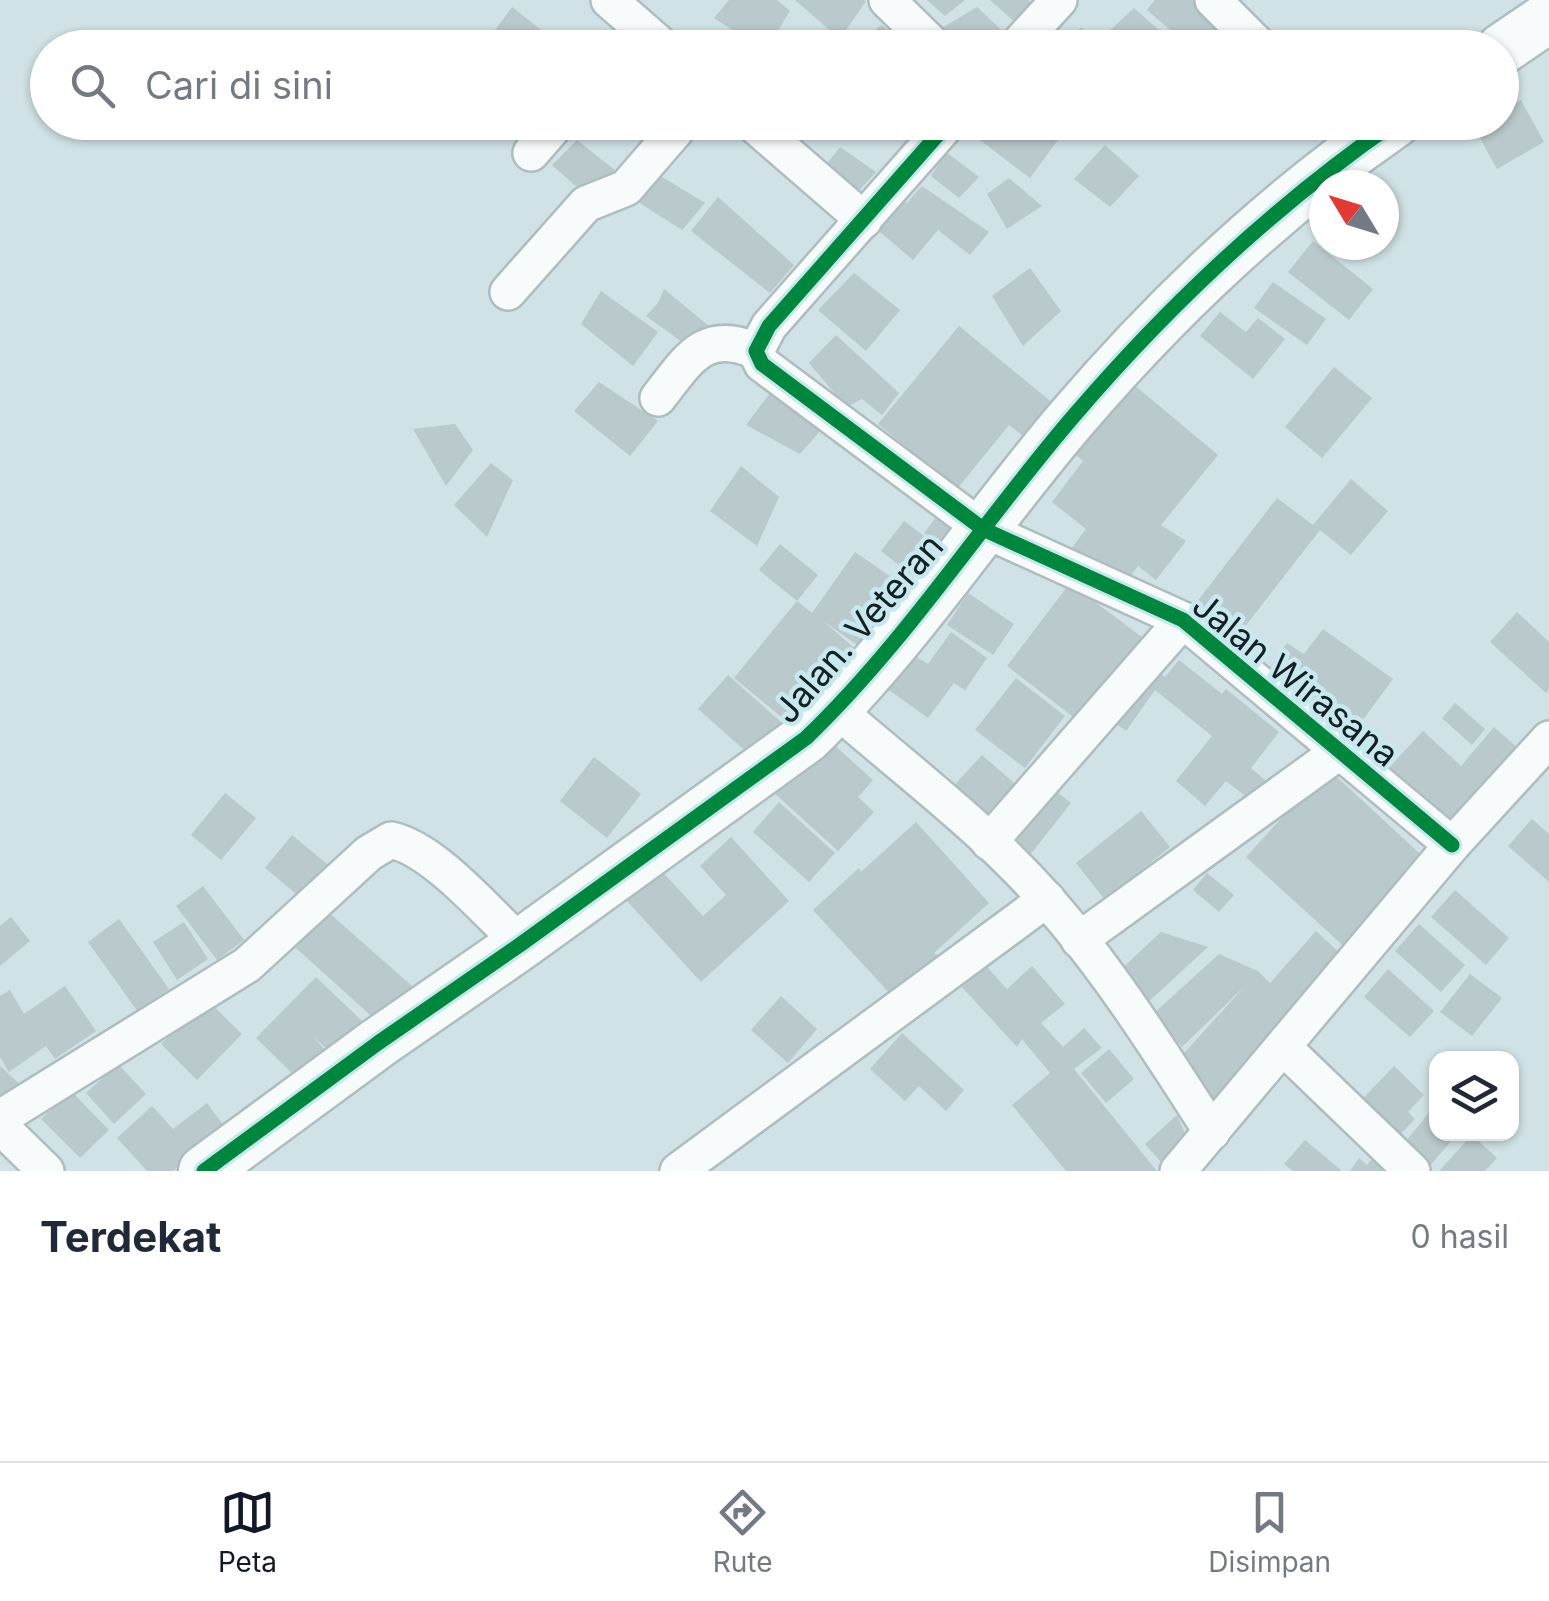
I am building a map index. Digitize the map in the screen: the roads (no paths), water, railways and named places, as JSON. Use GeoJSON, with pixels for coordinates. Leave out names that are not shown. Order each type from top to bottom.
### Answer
{"type":"FeatureCollection","features":[{"type":"Feature","properties":{"kind":"street"},"geometry":{"type":"LineString","coordinates":[[609,0],[634,30]]}},
{"type":"Feature","properties":{"kind":"street"},"geometry":{"type":"LineString","coordinates":[[887,0],[918,30]]}},
{"type":"Feature","properties":{"kind":"street"},"geometry":{"type":"LineString","coordinates":[[1032,30],[1059,0]]}},
{"type":"Feature","properties":{"kind":"street"},"geometry":{"type":"LineString","coordinates":[[1212,0],[1243,30]]}},
{"type":"Feature","properties":{"kind":"street"},"geometry":{"type":"LineString","coordinates":[[1519,37],[1549,17]]}},
{"type":"Feature","properties":{"kind":"street"},"geometry":{"type":"LineString","coordinates":[[531,153],[542,140]]}},
{"type":"Feature","properties":{"kind":"street"},"geometry":{"type":"LineString","coordinates":[[508,292],[586,204],[626,188],[667,140]]}},
{"type":"Feature","properties":{"kind":"street"},"geometry":{"type":"LineString","coordinates":[[773,140],[864,220]]}},
{"type":"Feature","properties":{"kind":"street"},"geometry":{"type":"LineString","coordinates":[[658,398],[700,349],[718,342],[737,343],[756,352],[769,326],[933,140]]}},
{"type":"Feature","properties":{"kind":"street","name":"Jalan. Veteran"},"geometry":{"type":"LineString","coordinates":[[204,1171],[378,1042],[786,754],[836,710],[1071,419],[1166,314],[1354,140]]}},
{"type":"Feature","properties":{"kind":"street","name":"Jalan Wirasana"},"geometry":{"type":"LineString","coordinates":[[756,352],[762,364],[777,377],[896,461],[983,529],[1182,620],[1452,845]]}},
{"type":"Feature","properties":{"kind":"street"},"geometry":{"type":"LineString","coordinates":[[989,842],[1182,620]]}},
{"type":"Feature","properties":{"kind":"street"},"geometry":{"type":"LineString","coordinates":[[836,710],[989,842],[1047,899],[1159,1049],[1199,1157]]}},
{"type":"Feature","properties":{"kind":"street"},"geometry":{"type":"LineString","coordinates":[[1199,1157],[1283,1047],[1452,845],[1549,739]]}},
{"type":"Feature","properties":{"kind":"street"},"geometry":{"type":"LineString","coordinates":[[1079,940],[1340,752]]}},
{"type":"Feature","properties":{"kind":"street"},"geometry":{"type":"LineString","coordinates":[[0,1118],[248,965],[369,854],[391,840],[425,854],[521,944]]}},
{"type":"Feature","properties":{"kind":"street"},"geometry":{"type":"LineString","coordinates":[[678,1171],[1047,899]]}},
{"type":"Feature","properties":{"kind":"street"},"geometry":{"type":"LineString","coordinates":[[1283,1047],[1412,1171]]}},
{"type":"Feature","properties":{"kind":"street"},"geometry":{"type":"LineString","coordinates":[[0,1126],[46,1171]]}}]}
